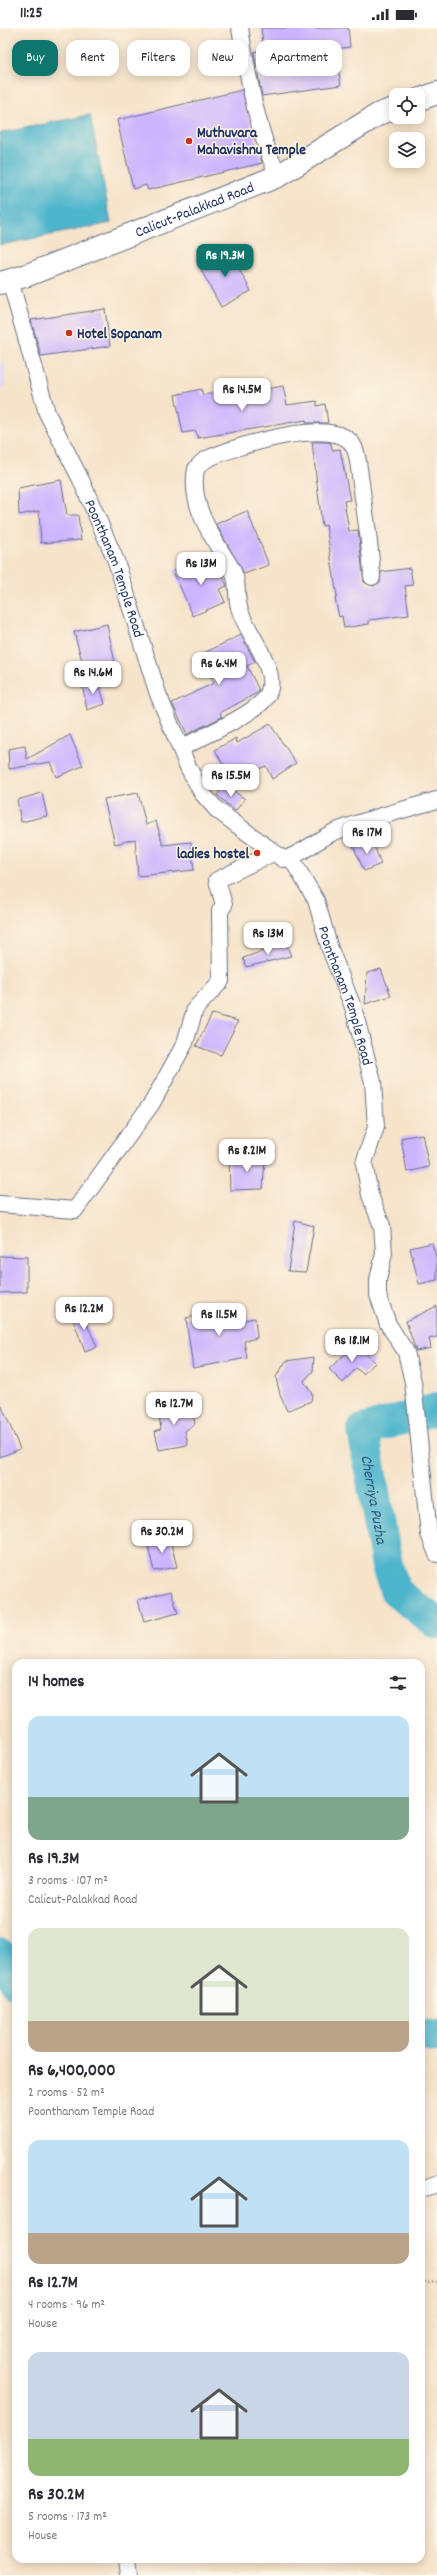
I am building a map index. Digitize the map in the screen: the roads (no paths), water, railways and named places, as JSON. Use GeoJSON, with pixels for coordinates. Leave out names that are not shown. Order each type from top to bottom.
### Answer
{"type":"FeatureCollection","features":[{"type":"Feature","properties":{"kind":"highway"},"geometry":{"type":"LineString","coordinates":[[425,98],[437,94]]}},
{"type":"Feature","properties":{"kind":"highway","name":"Calicut-Palakkad Road"},"geometry":{"type":"LineString","coordinates":[[5,281],[278,176],[388,111]]}},
{"type":"Feature","properties":{"kind":"street"},"geometry":{"type":"LineString","coordinates":[[240,28],[246,66],[265,148],[278,176]]}},
{"type":"Feature","properties":{"kind":"street","name":"Poonthanam Temple Road"},"geometry":{"type":"LineString","coordinates":[[5,281],[47,413],[81,480],[116,561],[158,694],[202,793],[217,810],[283,859],[291,858],[316,900],[330,948],[353,1007],[372,1082],[376,1126],[364,1163],[370,1195],[382,1226],[384,1253],[378,1280],[378,1295],[388,1324],[406,1352],[412,1382],[429,1534],[437,1554]]}},
{"type":"Feature","properties":{"kind":"street"},"geometry":{"type":"LineString","coordinates":[[181,748],[252,709],[265,698],[270,688],[264,656],[249,632],[239,608],[236,578],[211,535],[195,495],[196,468],[206,459],[247,444],[295,433],[323,433],[340,436],[349,442],[354,447],[359,475],[372,577]]}},
{"type":"Feature","properties":{"kind":"street"},"geometry":{"type":"LineString","coordinates":[[291,858],[310,844],[335,832],[437,800]]}},
{"type":"Feature","properties":{"kind":"street"},"geometry":{"type":"LineString","coordinates":[[0,1204],[76,1210],[152,1103],[185,1043],[195,1009],[220,981],[220,911],[224,905],[218,880],[274,852]]}},
{"type":"Feature","properties":{"kind":"street"},"geometry":{"type":"LineString","coordinates":[[425,2188],[437,2184]]}},
{"type":"Feature","properties":{"kind":"street"},"geometry":{"type":"LineString","coordinates":[[128,2563],[129,2575]]}},
{"type":"Feature","properties":{"kind":"water"},"geometry":{"type":"Polygon","coordinates":[[[90,115],[111,223],[0,245],[0,133],[90,115]]]}},
{"type":"Feature","properties":{"kind":"waterway","name":"Cherriya Puzha"},"geometry":{"type":"LineString","coordinates":[[437,1409],[363,1430],[387,1566],[396,1592],[437,1623]]}},
{"type":"Feature","properties":{"kind":"waterway","name":"Cherriya Puzha"},"geometry":{"type":"LineString","coordinates":[[0,1954],[12,1976]]}},
{"type":"Feature","properties":{"kind":"waterway","name":"Cherriya Puzha"},"geometry":{"type":"LineString","coordinates":[[425,2036],[437,2037]]}},
{"type":"Feature","properties":{"kind":"place","name":"Muthuvara Mahavishnu Temple"},"geometry":{"type":"Point","coordinates":[189,141]}},
{"type":"Feature","properties":{"kind":"place","name":"Hotel Sopanam"},"geometry":{"type":"Point","coordinates":[69,333]}},
{"type":"Feature","properties":{"kind":"place","name":"ladies hostel"},"geometry":{"type":"Point","coordinates":[257,853]}}]}
